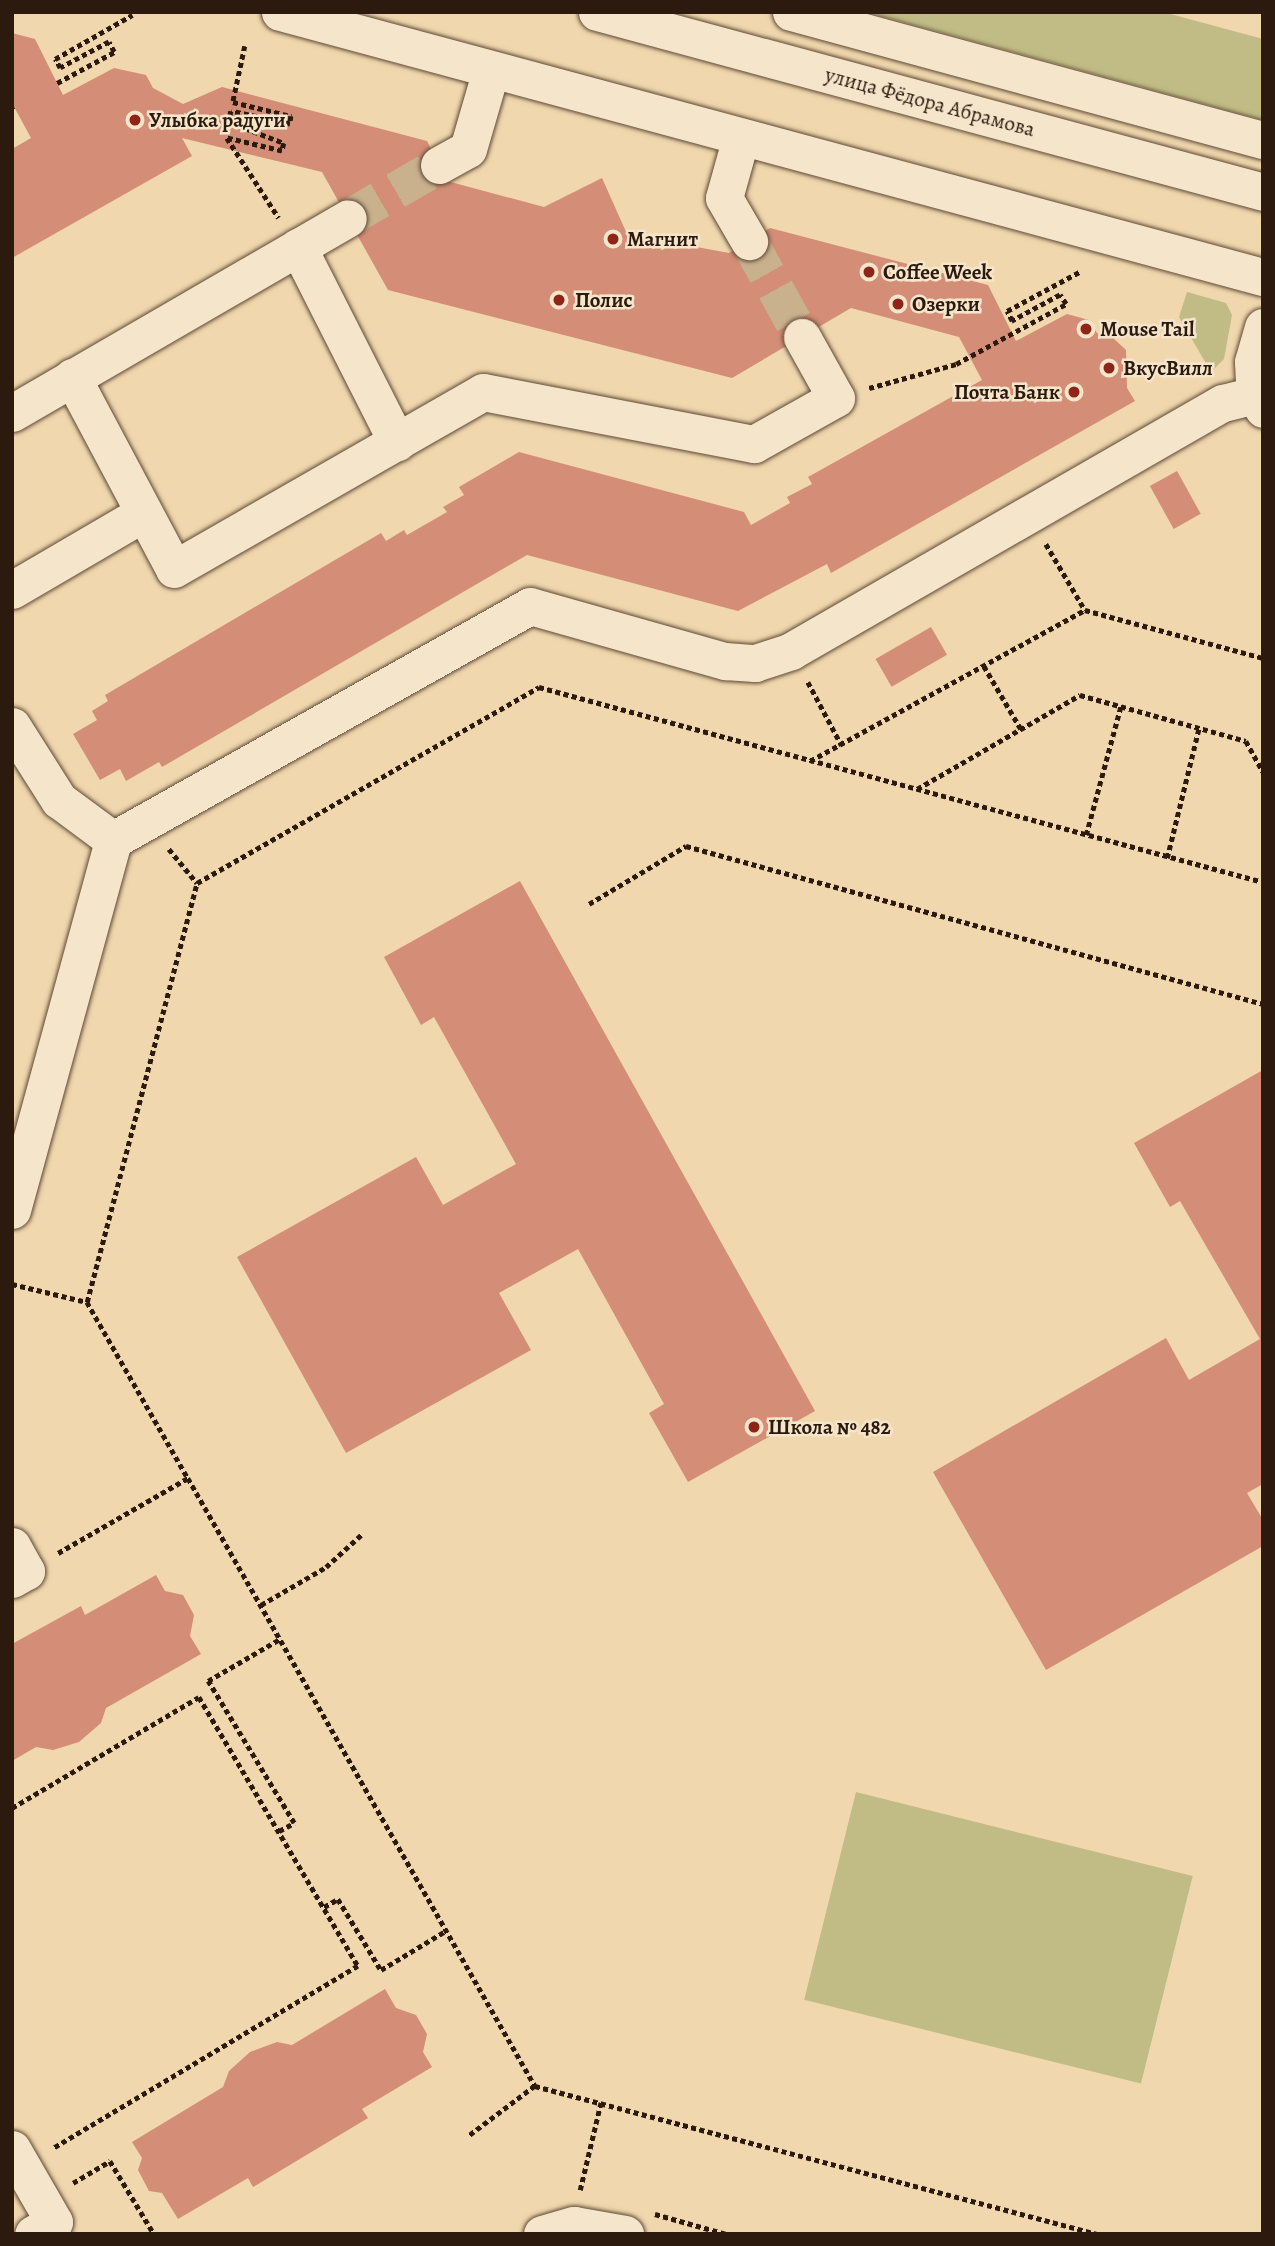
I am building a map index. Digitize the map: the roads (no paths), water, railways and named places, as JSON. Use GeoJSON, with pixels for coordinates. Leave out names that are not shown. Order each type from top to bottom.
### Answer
{"type":"FeatureCollection","features":[{"type":"Feature","properties":{"kind":"street"},"geometry":{"type":"LineString","coordinates":[[280,12],[1263,277]]}},
{"type":"Feature","properties":{"kind":"street","name":"улица Фёдора Абрамова"},"geometry":{"type":"LineString","coordinates":[[597,12],[1263,192]]}},
{"type":"Feature","properties":{"kind":"street"},"geometry":{"type":"LineString","coordinates":[[791,12],[1263,140]]}},
{"type":"Feature","properties":{"kind":"street"},"geometry":{"type":"LineString","coordinates":[[439,165],[468,149],[491,70]]}},
{"type":"Feature","properties":{"kind":"street"},"geometry":{"type":"LineString","coordinates":[[741,137],[724,198],[749,241]]}},
{"type":"Feature","properties":{"kind":"street"},"geometry":{"type":"LineString","coordinates":[[12,412],[348,218]]}},
{"type":"Feature","properties":{"kind":"street"},"geometry":{"type":"LineString","coordinates":[[298,247],[397,442]]}},
{"type":"Feature","properties":{"kind":"street"},"geometry":{"type":"LineString","coordinates":[[12,1210],[21,1149],[113,840],[530,606],[726,661],[755,663],[791,651],[1223,403],[1259,402],[1253,362],[1263,327]]}},
{"type":"Feature","properties":{"kind":"street"},"geometry":{"type":"LineString","coordinates":[[72,377],[142,514],[174,569],[483,392],[754,444],[836,398],[802,337]]}},
{"type":"Feature","properties":{"kind":"street"},"geometry":{"type":"LineString","coordinates":[[12,590],[142,514]]}},
{"type":"Feature","properties":{"kind":"street"},"geometry":{"type":"LineString","coordinates":[[12,726],[60,800],[113,840]]}},
{"type":"Feature","properties":{"kind":"street"},"geometry":{"type":"LineString","coordinates":[[27,2152],[54,2222],[33,2234]]}},
{"type":"Feature","properties":{"kind":"street"},"geometry":{"type":"LineString","coordinates":[[542,2234],[573,2225],[636,2223]]}},
{"type":"Feature","properties":{"kind":"tunnel"},"geometry":{"type":"LineString","coordinates":[[348,218],[439,165]]}},
{"type":"Feature","properties":{"kind":"tunnel"},"geometry":{"type":"LineString","coordinates":[[749,241],[802,337]]}},
{"type":"Feature","properties":{"kind":"place","name":"Улыбка радуги"},"geometry":{"type":"Point","coordinates":[135,120]}},
{"type":"Feature","properties":{"kind":"place","name":"Магнит"},"geometry":{"type":"Point","coordinates":[613,239]}},
{"type":"Feature","properties":{"kind":"place","name":"Coffee Week"},"geometry":{"type":"Point","coordinates":[869,272]}},
{"type":"Feature","properties":{"kind":"place","name":"Полис"},"geometry":{"type":"Point","coordinates":[559,300]}},
{"type":"Feature","properties":{"kind":"place","name":"Озерки"},"geometry":{"type":"Point","coordinates":[898,304]}},
{"type":"Feature","properties":{"kind":"place","name":"Mouse Tail"},"geometry":{"type":"Point","coordinates":[1086,329]}},
{"type":"Feature","properties":{"kind":"place","name":"ВкусВилл"},"geometry":{"type":"Point","coordinates":[1109,368]}},
{"type":"Feature","properties":{"kind":"place","name":"Почта Банк"},"geometry":{"type":"Point","coordinates":[1074,392]}},
{"type":"Feature","properties":{"kind":"place","name":"Школа № 482"},"geometry":{"type":"Point","coordinates":[754,1427]}}]}
